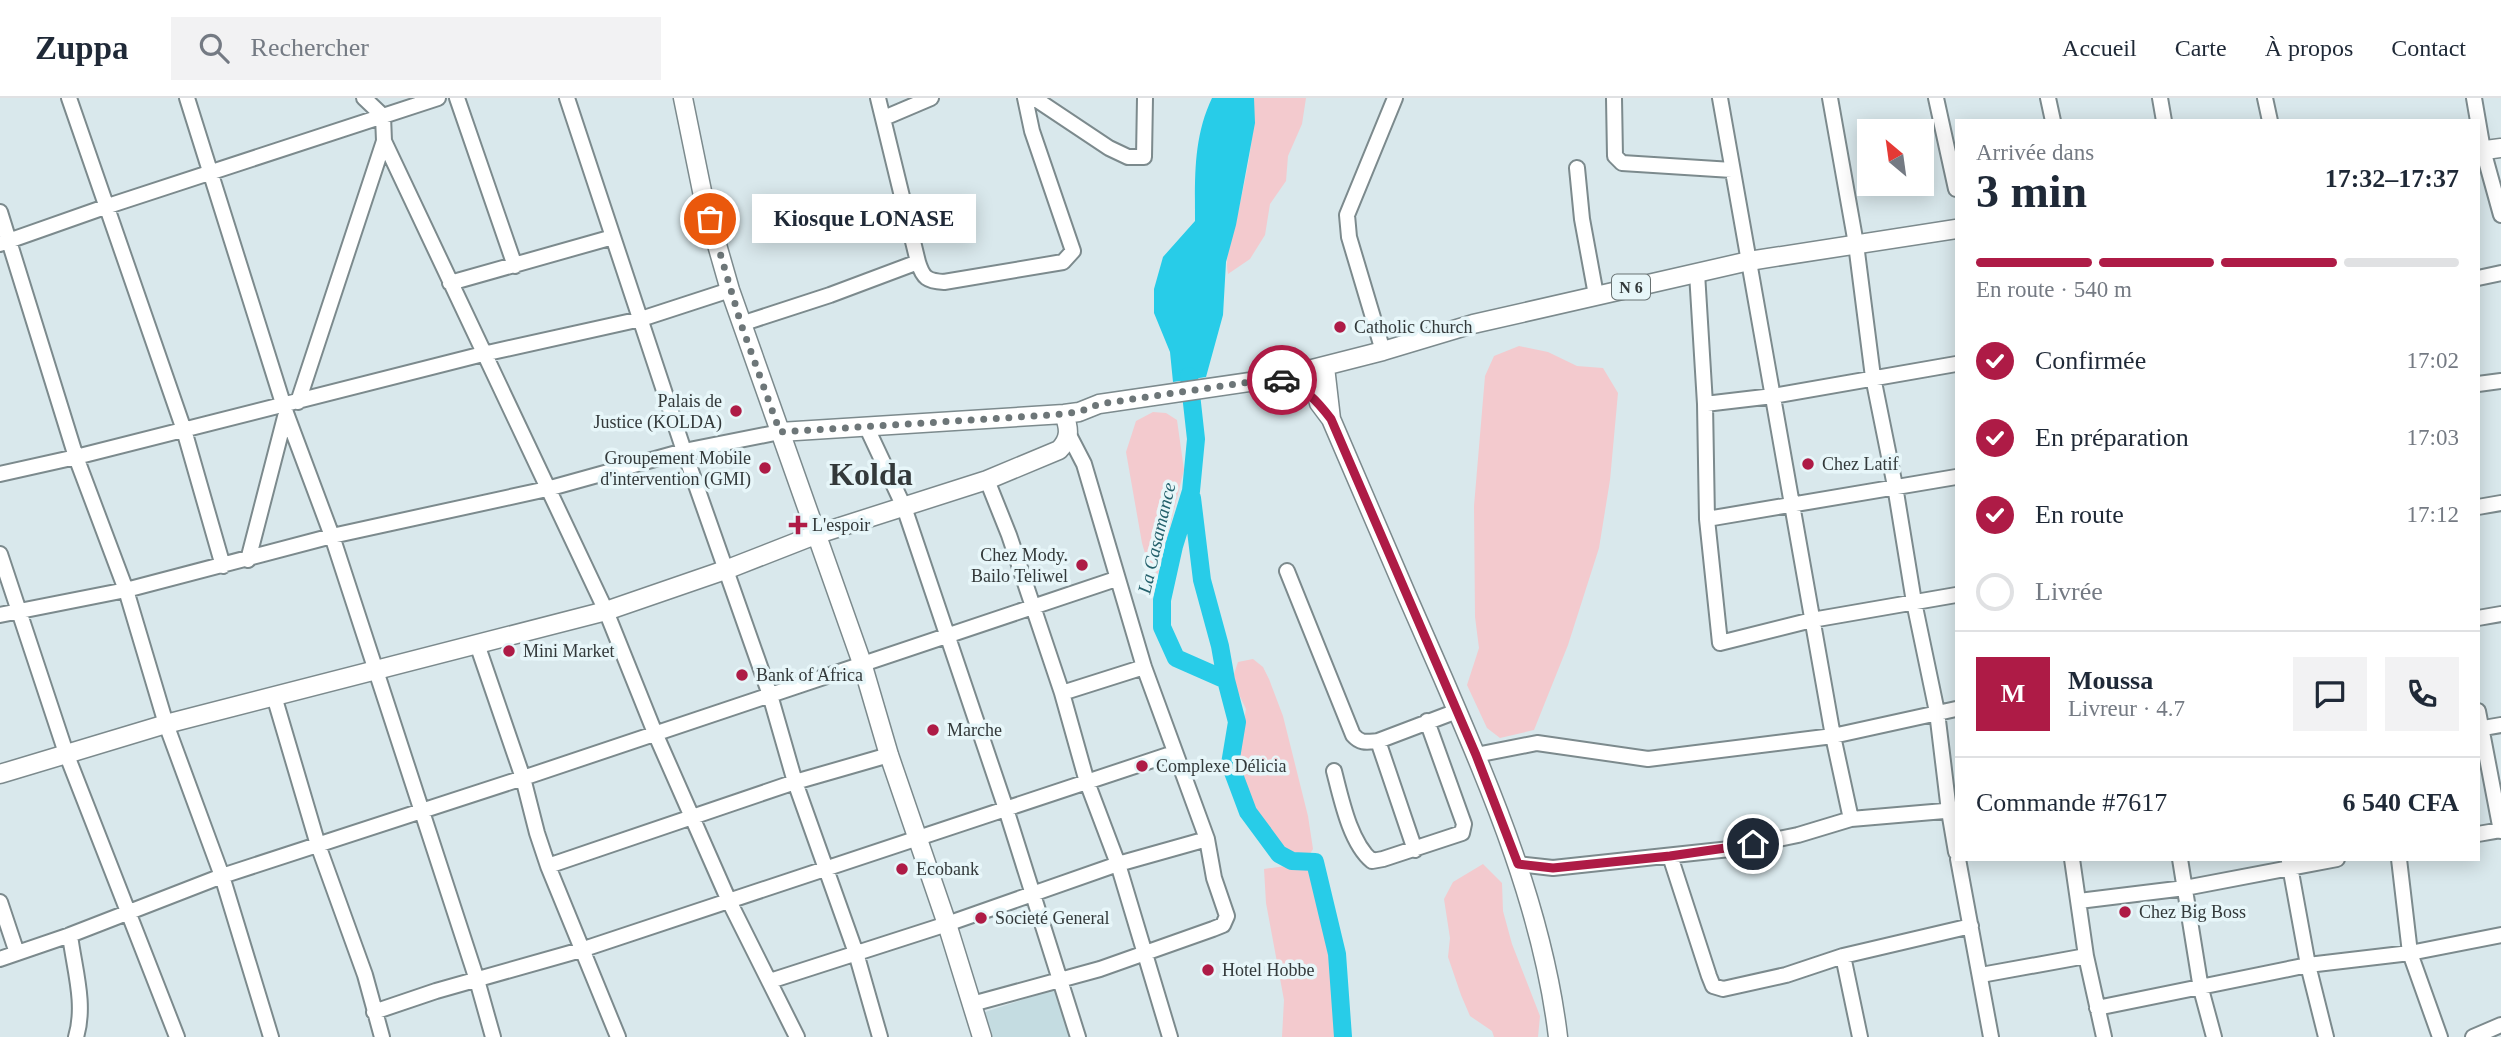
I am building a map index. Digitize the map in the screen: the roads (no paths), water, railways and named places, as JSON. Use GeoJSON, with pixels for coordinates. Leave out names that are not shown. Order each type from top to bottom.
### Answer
{"type":"FeatureCollection","features":[{"type":"Feature","properties":{"kind":"main road"},"geometry":{"type":"LineString","coordinates":[[683,98],[703,196],[730,290],[862,663],[889,755],[947,924],[982,1037]]}},
{"type":"Feature","properties":{"kind":"main road","name":"N 6"},"geometry":{"type":"LineString","coordinates":[[1318,369],[1473,324],[1749,261],[1955,229]]}},
{"type":"Feature","properties":{"kind":"main road"},"geometry":{"type":"LineString","coordinates":[[780,432],[1064,414],[1079,412],[1099,404],[1241,384],[1318,369]]}},
{"type":"Feature","properties":{"kind":"main road"},"geometry":{"type":"LineString","coordinates":[[1318,369],[1318,403]]}},
{"type":"Feature","properties":{"kind":"main road"},"geometry":{"type":"LineString","coordinates":[[1318,369],[1331,419],[1476,755],[1518,864],[1545,954],[1558,1037]]}},
{"type":"Feature","properties":{"kind":"main road"},"geometry":{"type":"LineString","coordinates":[[1277,378],[1293,383],[1318,403],[1331,419]]}},
{"type":"Feature","properties":{"kind":"main road"},"geometry":{"type":"LineString","coordinates":[[0,774],[166,724],[606,611],[728,569],[815,535],[987,480],[1059,450],[1069,435],[1064,414]]}},
{"type":"Feature","properties":{"kind":"street"},"geometry":{"type":"LineString","coordinates":[[69,98],[184,430],[223,566]]}},
{"type":"Feature","properties":{"kind":"street"},"geometry":{"type":"LineString","coordinates":[[187,98],[422,811],[493,1037]]}},
{"type":"Feature","properties":{"kind":"street"},"geometry":{"type":"LineString","coordinates":[[248,560],[289,406],[384,141],[383,116],[364,98]]}},
{"type":"Feature","properties":{"kind":"street"},"geometry":{"type":"LineString","coordinates":[[5,243],[105,207],[439,98]]}},
{"type":"Feature","properties":{"kind":"street"},"geometry":{"type":"LineString","coordinates":[[457,98],[515,266]]}},
{"type":"Feature","properties":{"kind":"street"},"geometry":{"type":"LineString","coordinates":[[567,98],[684,451],[728,569],[770,695],[795,782],[856,953],[880,1037]]}},
{"type":"Feature","properties":{"kind":"street"},"geometry":{"type":"LineString","coordinates":[[878,98],[923,276],[931,281],[944,282],[1063,262],[1073,251],[1032,131],[1025,98]]}},
{"type":"Feature","properties":{"kind":"street"},"geometry":{"type":"LineString","coordinates":[[884,118],[931,98]]}},
{"type":"Feature","properties":{"kind":"street"},"geometry":{"type":"LineString","coordinates":[[1034,98],[1128,157],[1144,157],[1145,98]]}},
{"type":"Feature","properties":{"kind":"street"},"geometry":{"type":"LineString","coordinates":[[1383,351],[1349,237],[1347,215],[1395,98]]}},
{"type":"Feature","properties":{"kind":"street"},"geometry":{"type":"LineString","coordinates":[[1614,98],[1615,156],[1618,161],[1732,170]]}},
{"type":"Feature","properties":{"kind":"street"},"geometry":{"type":"LineString","coordinates":[[1720,98],[1833,736],[1851,819]]}},
{"type":"Feature","properties":{"kind":"street"},"geometry":{"type":"LineString","coordinates":[[1829,98],[1856,244],[1873,377],[1937,712],[1955,838]]}},
{"type":"Feature","properties":{"kind":"street"},"geometry":{"type":"LineString","coordinates":[[1936,98],[1955,184]]}},
{"type":"Feature","properties":{"kind":"street"},"geometry":{"type":"LineString","coordinates":[[2048,98],[2053,119]]}},
{"type":"Feature","properties":{"kind":"street"},"geometry":{"type":"LineString","coordinates":[[2160,98],[2164,119]]}},
{"type":"Feature","properties":{"kind":"street"},"geometry":{"type":"LineString","coordinates":[[2265,98],[2270,119]]}},
{"type":"Feature","properties":{"kind":"street"},"geometry":{"type":"LineString","coordinates":[[2474,98],[2479,119]]}},
{"type":"Feature","properties":{"kind":"street"},"geometry":{"type":"LineString","coordinates":[[2480,122],[2501,215]]}},
{"type":"Feature","properties":{"kind":"street"},"geometry":{"type":"LineString","coordinates":[[384,141],[606,611],[654,733],[694,817],[729,901],[797,1037]]}},
{"type":"Feature","properties":{"kind":"street"},"geometry":{"type":"LineString","coordinates":[[1577,168],[1582,219],[1597,295]]}},
{"type":"Feature","properties":{"kind":"street"},"geometry":{"type":"LineString","coordinates":[[0,212],[5,243],[76,457],[126,590],[166,724],[222,876],[271,1037]]}},
{"type":"Feature","properties":{"kind":"street"},"geometry":{"type":"LineString","coordinates":[[450,283],[613,237]]}},
{"type":"Feature","properties":{"kind":"street"},"geometry":{"type":"LineString","coordinates":[[741,324],[918,262]]}},
{"type":"Feature","properties":{"kind":"street"},"geometry":{"type":"LineString","coordinates":[[1697,273],[1705,404],[1707,519],[1720,643],[1812,620],[1955,595]]}},
{"type":"Feature","properties":{"kind":"street"},"geometry":{"type":"LineString","coordinates":[[2480,278],[2501,274]]}},
{"type":"Feature","properties":{"kind":"street"},"geometry":{"type":"LineString","coordinates":[[0,474],[289,406],[483,354],[641,319],[730,290]]}},
{"type":"Feature","properties":{"kind":"street"},"geometry":{"type":"LineString","coordinates":[[1705,404],[1773,396],[1955,364]]}},
{"type":"Feature","properties":{"kind":"street"},"geometry":{"type":"LineString","coordinates":[[2480,384],[2501,381]]}},
{"type":"Feature","properties":{"kind":"street"},"geometry":{"type":"LineString","coordinates":[[867,428],[904,507],[1034,893],[1078,1037]]}},
{"type":"Feature","properties":{"kind":"street"},"geometry":{"type":"LineString","coordinates":[[0,615],[126,590],[332,536],[547,489],[684,451],[780,432]]}},
{"type":"Feature","properties":{"kind":"street"},"geometry":{"type":"LineString","coordinates":[[972,1004],[1100,970],[1223,925],[1227,916],[1214,878],[1207,839],[1174,753],[1116,579],[1084,464],[1069,435]]}},
{"type":"Feature","properties":{"kind":"street"},"geometry":{"type":"LineString","coordinates":[[1707,519],[1955,477]]}},
{"type":"Feature","properties":{"kind":"street"},"geometry":{"type":"LineString","coordinates":[[987,480],[1009,535],[1062,693],[1087,782],[1118,864],[1170,1037]]}},
{"type":"Feature","properties":{"kind":"street"},"geometry":{"type":"LineString","coordinates":[[2480,507],[2501,503]]}},
{"type":"Feature","properties":{"kind":"street"},"geometry":{"type":"LineString","coordinates":[[0,554],[66,752],[177,1037]]}},
{"type":"Feature","properties":{"kind":"street"},"geometry":{"type":"LineString","coordinates":[[1287,571],[1353,735],[1364,743],[1378,741],[1427,720],[1457,711]]}},
{"type":"Feature","properties":{"kind":"street"},"geometry":{"type":"LineString","coordinates":[[0,959],[222,876],[1116,579]]}},
{"type":"Feature","properties":{"kind":"street"},"geometry":{"type":"LineString","coordinates":[[2480,618],[2501,614]]}},
{"type":"Feature","properties":{"kind":"street"},"geometry":{"type":"LineString","coordinates":[[477,644],[523,778],[548,866],[618,1037]]}},
{"type":"Feature","properties":{"kind":"street"},"geometry":{"type":"LineString","coordinates":[[1062,693],[1144,667]]}},
{"type":"Feature","properties":{"kind":"street"},"geometry":{"type":"LineString","coordinates":[[274,696],[318,845],[365,975],[382,1037]]}},
{"type":"Feature","properties":{"kind":"street"},"geometry":{"type":"LineString","coordinates":[[1476,755],[1537,743],[1648,759],[1833,736],[1955,709]]}},
{"type":"Feature","properties":{"kind":"street"},"geometry":{"type":"LineString","coordinates":[[1334,771],[1345,810],[1363,853],[1372,861],[1462,833],[1464,830],[1427,720]]}},
{"type":"Feature","properties":{"kind":"street"},"geometry":{"type":"LineString","coordinates":[[2480,728],[2501,725]]}},
{"type":"Feature","properties":{"kind":"street"},"geometry":{"type":"LineString","coordinates":[[2480,733],[2501,830],[2480,834]]}},
{"type":"Feature","properties":{"kind":"street"},"geometry":{"type":"LineString","coordinates":[[1378,741],[1415,849]]}},
{"type":"Feature","properties":{"kind":"street"},"geometry":{"type":"LineString","coordinates":[[374,1012],[581,950],[1174,753]]}},
{"type":"Feature","properties":{"kind":"street"},"geometry":{"type":"LineString","coordinates":[[548,866],[795,782],[889,755]]}},
{"type":"Feature","properties":{"kind":"street"},"geometry":{"type":"LineString","coordinates":[[1518,864],[1553,868],[1730,849],[1798,835],[1851,819],[1953,811]]}},
{"type":"Feature","properties":{"kind":"street"},"geometry":{"type":"LineString","coordinates":[[770,981],[947,924],[1118,864],[1207,839]]}},
{"type":"Feature","properties":{"kind":"street"},"geometry":{"type":"LineString","coordinates":[[1670,856],[1713,986],[1723,989],[1786,975],[1843,956],[1970,926]]}},
{"type":"Feature","properties":{"kind":"street"},"geometry":{"type":"LineString","coordinates":[[1958,861],[1991,1037]]}},
{"type":"Feature","properties":{"kind":"street"},"geometry":{"type":"LineString","coordinates":[[2072,861],[2086,956],[2104,1037]]}},
{"type":"Feature","properties":{"kind":"street"},"geometry":{"type":"LineString","coordinates":[[2180,861],[2201,989],[2214,1037]]}},
{"type":"Feature","properties":{"kind":"street"},"geometry":{"type":"LineString","coordinates":[[2079,901],[2185,888],[2289,863],[2313,861]]}},
{"type":"Feature","properties":{"kind":"street"},"geometry":{"type":"LineString","coordinates":[[2399,861],[2410,953],[2440,1037]]}},
{"type":"Feature","properties":{"kind":"street"},"geometry":{"type":"LineString","coordinates":[[2289,863],[2308,965],[2326,1037]]}},
{"type":"Feature","properties":{"kind":"street"},"geometry":{"type":"LineString","coordinates":[[0,902],[17,953]]}},
{"type":"Feature","properties":{"kind":"street"},"geometry":{"type":"LineString","coordinates":[[70,935],[80,998],[80,1023],[76,1037]]}},
{"type":"Feature","properties":{"kind":"street"},"geometry":{"type":"LineString","coordinates":[[2097,1008],[2201,989],[2308,965],[2410,953],[2501,935]]}},
{"type":"Feature","properties":{"kind":"street"},"geometry":{"type":"LineString","coordinates":[[1843,956],[1860,1037]]}},
{"type":"Feature","properties":{"kind":"street"},"geometry":{"type":"LineString","coordinates":[[1981,975],[2086,956]]}},
{"type":"Feature","properties":{"kind":"street"},"geometry":{"type":"LineString","coordinates":[[2473,1037],[2501,1025]]}},
{"type":"Feature","properties":{"kind":"water"},"geometry":{"type":"Polygon","coordinates":[[[1212,98],[1254,98],[1255,123],[1236,225],[1226,262],[1223,315],[1206,377],[1173,382],[1170,352],[1154,313],[1154,289],[1163,257],[1195,221],[1198,143],[1212,98]]]}},
{"type":"Feature","properties":{"kind":"waterway","name":"La Casamance"},"geometry":{"type":"LineString","coordinates":[[1189,376],[1196,439],[1191,491],[1174,546],[1162,600],[1162,627],[1176,658],[1226,680],[1237,722],[1230,764],[1248,812],[1279,854],[1292,861],[1315,862],[1337,954],[1343,1037]]}},
{"type":"Feature","properties":{"kind":"waterway"},"geometry":{"type":"LineString","coordinates":[[1192,498],[1202,580],[1220,646],[1226,680]]}},
{"type":"Feature","properties":{"kind":"place","name":"Kiosque LONASE"},"geometry":{"type":"Point","coordinates":[710,219]}},
{"type":"Feature","properties":{"kind":"place","name":"Catholic Church"},"geometry":{"type":"Point","coordinates":[1340,327]}},
{"type":"Feature","properties":{"kind":"place","name":"Palais de Justice (KOLDA)"},"geometry":{"type":"Point","coordinates":[736,411]}},
{"type":"Feature","properties":{"kind":"place","name":"Chez Latif"},"geometry":{"type":"Point","coordinates":[1808,464]}},
{"type":"Feature","properties":{"kind":"place","name":"Groupement Mobile d'intervention (GMI)"},"geometry":{"type":"Point","coordinates":[765,468]}},
{"type":"Feature","properties":{"kind":"place","name":"L'espoir"},"geometry":{"type":"Point","coordinates":[798,525]}},
{"type":"Feature","properties":{"kind":"place","name":"Chez Mody. Bailo Teliwel"},"geometry":{"type":"Point","coordinates":[1082,565]}},
{"type":"Feature","properties":{"kind":"place","name":"Mini Market"},"geometry":{"type":"Point","coordinates":[509,651]}},
{"type":"Feature","properties":{"kind":"place","name":"Bank of Africa"},"geometry":{"type":"Point","coordinates":[742,675]}},
{"type":"Feature","properties":{"kind":"place","name":"Marche"},"geometry":{"type":"Point","coordinates":[933,730]}},
{"type":"Feature","properties":{"kind":"place","name":"Complexe Délicia"},"geometry":{"type":"Point","coordinates":[1142,766]}},
{"type":"Feature","properties":{"kind":"place","name":"Ecobank"},"geometry":{"type":"Point","coordinates":[902,869]}},
{"type":"Feature","properties":{"kind":"place","name":"Chez Big Boss"},"geometry":{"type":"Point","coordinates":[2125,912]}},
{"type":"Feature","properties":{"kind":"place","name":"Societé General"},"geometry":{"type":"Point","coordinates":[981,918]}},
{"type":"Feature","properties":{"kind":"place","name":"Hotel Hobbe"},"geometry":{"type":"Point","coordinates":[1208,970]}},
{"type":"Feature","properties":{"kind":"district","name":"Kolda"},"geometry":{"type":"Point","coordinates":[871,474]}}]}
